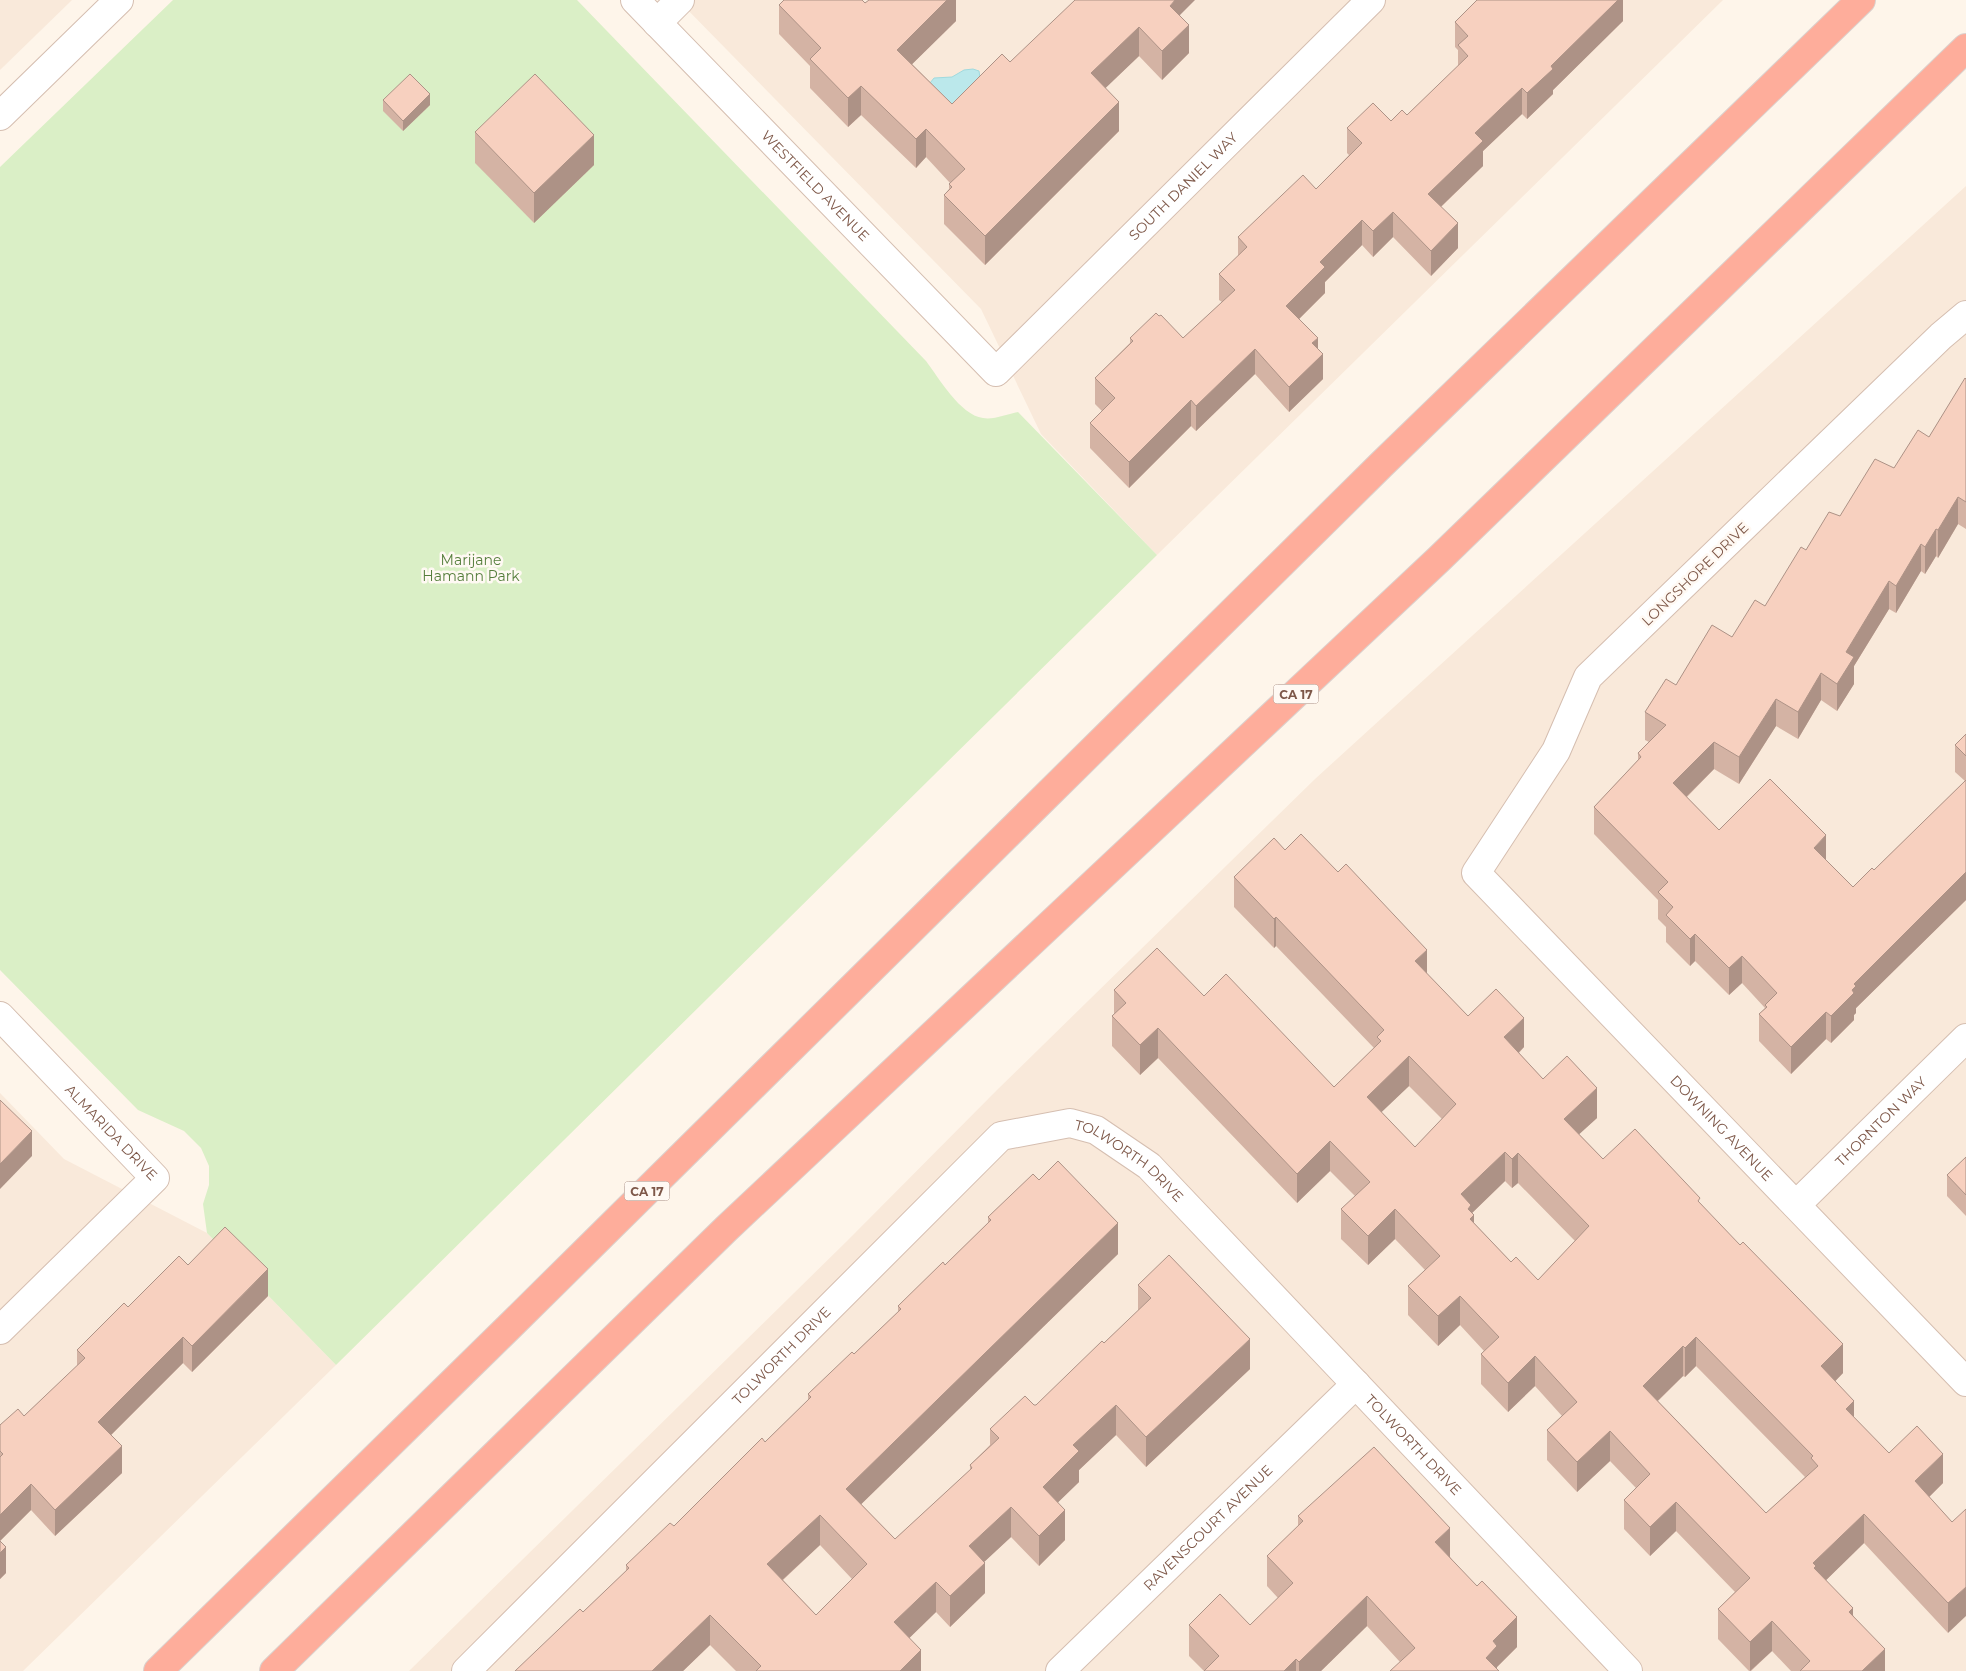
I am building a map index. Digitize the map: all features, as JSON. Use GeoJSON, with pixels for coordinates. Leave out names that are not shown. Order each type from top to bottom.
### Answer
{"type":"FeatureCollection","features":[{"type":"Feature","properties":{"kind":"highway","name":"CA 17"},"geometry":{"type":"LineString","coordinates":[[158,1671],[544,1293],[1382,464],[1861,0]]}},
{"type":"Feature","properties":{"kind":"highway","name":"CA 17"},"geometry":{"type":"LineString","coordinates":[[274,1671],[697,1257],[1439,559],[1966,48]]}},
{"type":"Feature","properties":{"kind":"street"},"geometry":{"type":"LineString","coordinates":[[0,116],[119,0]]}},
{"type":"Feature","properties":{"kind":"street","name":"WESTFIELD AVENUE"},"geometry":{"type":"LineString","coordinates":[[635,0],[996,372]]}},
{"type":"Feature","properties":{"kind":"street"},"geometry":{"type":"LineString","coordinates":[[657,23],[680,0]]}},
{"type":"Feature","properties":{"kind":"street","name":"SOUTH DANIEL WAY"},"geometry":{"type":"LineString","coordinates":[[996,372],[1371,0]]}},
{"type":"Feature","properties":{"kind":"street","name":"LONGSHORE DRIVE"},"geometry":{"type":"LineString","coordinates":[[1476,873],[1556,751],[1588,677],[1941,336],[1966,315]]}},
{"type":"Feature","properties":{"kind":"street","name":"DOWNING AVENUE"},"geometry":{"type":"LineString","coordinates":[[1476,873],[1966,1382]]}},
{"type":"Feature","properties":{"kind":"street","name":"ALMARIDA DRIVE"},"geometry":{"type":"LineString","coordinates":[[0,1016],[155,1178],[0,1330]]}},
{"type":"Feature","properties":{"kind":"street","name":"THORNTON WAY"},"geometry":{"type":"LineString","coordinates":[[1796,1206],[1966,1038]]}},
{"type":"Feature","properties":{"kind":"street","name":"TOLWORTH DRIVE"},"geometry":{"type":"LineString","coordinates":[[466,1671],[1001,1136],[1070,1123],[1096,1130],[1150,1166],[1628,1671]]}},
{"type":"Feature","properties":{"kind":"street","name":"RAVENSCOURT AVENUE"},"geometry":{"type":"LineString","coordinates":[[1060,1671],[1356,1384]]}},
{"type":"Feature","properties":{"kind":"shaded area"},"geometry":{"type":"Polygon","coordinates":[[[0,0],[72,0],[0,70],[0,0]]]}},
{"type":"Feature","properties":{"kind":"shaded area"},"geometry":{"type":"Polygon","coordinates":[[[678,0],[1723,0],[1157,555],[1041,434],[981,309],[678,0]]]}},
{"type":"Feature","properties":{"kind":"shaded area"},"geometry":{"type":"Polygon","coordinates":[[[1966,186],[1966,1671],[409,1671],[1315,779],[1966,186]]]}},
{"type":"Feature","properties":{"kind":"shaded area"},"geometry":{"type":"Polygon","coordinates":[[[0,1093],[64,1159],[207,1233],[336,1365],[23,1671],[0,1671],[0,1093]]]}},
{"type":"Feature","properties":{"kind":"green space","name":"Marijane Hamann Park"},"geometry":{"type":"Polygon","coordinates":[[[173,0],[577,0],[926,361],[958,403],[974,415],[983,418],[996,418],[1018,412],[1157,555],[336,1365],[207,1233],[203,1204],[209,1185],[209,1166],[201,1148],[184,1131],[138,1110],[0,970],[0,167],[173,0]]]}},
{"type":"Feature","properties":{"kind":"water"},"geometry":{"type":"Polygon","coordinates":[[[973,69],[979,71],[980,78],[957,110],[930,83],[934,78],[952,77],[964,70],[973,69]]]}},
{"type":"Feature","properties":{"kind":"building"},"geometry":{"type":"Polygon","coordinates":[[[784,0],[862,0],[865,3],[869,0],[947,0],[897,50],[952,104],[1002,54],[1010,62],[1075,0],[1175,0],[1170,6],[1189,25],[1162,51],[1139,27],[1091,73],[1119,102],[985,236],[944,195],[952,187],[949,184],[965,169],[926,129],[916,139],[861,86],[848,98],[810,59],[821,48],[779,5],[784,0]]]}},
{"type":"Feature","properties":{"kind":"building"},"geometry":{"type":"Polygon","coordinates":[[[1477,0],[1618,0],[1551,66],[1553,69],[1527,93],[1522,88],[1475,133],[1483,141],[1428,194],[1458,223],[1431,251],[1393,212],[1373,231],[1362,220],[1320,262],[1325,267],[1286,306],[1318,338],[1312,343],[1323,354],[1289,387],[1255,349],[1196,406],[1191,400],[1129,462],[1090,423],[1115,398],[1095,378],[1133,341],[1130,338],[1156,313],[1159,316],[1161,315],[1183,338],[1235,290],[1219,274],[1247,247],[1238,237],[1303,175],[1316,189],[1362,143],[1347,128],[1373,103],[1391,121],[1402,110],[1407,115],[1468,56],[1458,45],[1468,36],[1455,22],[1477,0]]]}},
{"type":"Feature","properties":{"kind":"building"},"geometry":{"type":"Polygon","coordinates":[[[410,74],[430,94],[403,121],[383,100],[410,74]]]}},
{"type":"Feature","properties":{"kind":"building"},"geometry":{"type":"Polygon","coordinates":[[[535,74],[594,135],[534,193],[475,132],[535,74]]]}},
{"type":"Feature","properties":{"kind":"building"},"geometry":{"type":"Polygon","coordinates":[[[1965,378],[1966,502],[1958,497],[1925,547],[1921,544],[1896,586],[1889,581],[1846,652],[1854,657],[1837,684],[1821,673],[1798,712],[1776,699],[1739,757],[1714,742],[1673,783],[1719,830],[1770,779],[1826,835],[1814,848],[1853,887],[1872,868],[1874,870],[1966,780],[1966,872],[1854,984],[1856,986],[1852,990],[1854,993],[1831,1016],[1826,1012],[1791,1047],[1759,1014],[1767,1007],[1765,1005],[1777,993],[1742,956],[1729,968],[1695,934],[1690,939],[1666,915],[1673,907],[1658,892],[1668,882],[1594,807],[1641,757],[1638,753],[1666,725],[1645,712],[1666,679],[1676,685],[1712,625],[1732,637],[1755,600],[1765,606],[1801,547],[1806,550],[1829,512],[1840,516],[1875,459],[1894,468],[1918,430],[1929,437],[1965,378]]]}},
{"type":"Feature","properties":{"kind":"building"},"geometry":{"type":"Polygon","coordinates":[[[1966,734],[1966,756],[1955,745],[1966,734]]]}},
{"type":"Feature","properties":{"kind":"building"},"geometry":{"type":"Polygon","coordinates":[[[1301,834],[1338,872],[1346,864],[1427,950],[1415,961],[1468,1016],[1496,989],[1524,1018],[1504,1037],[1543,1079],[1567,1056],[1597,1088],[1564,1119],[1603,1159],[1635,1129],[1700,1198],[1698,1201],[1740,1245],[1743,1242],[1843,1344],[1821,1366],[1854,1401],[1846,1409],[1889,1453],[1917,1426],[1943,1454],[1915,1481],[1952,1522],[1966,1509],[1966,1587],[1948,1603],[1864,1514],[1813,1563],[1816,1566],[1814,1568],[1853,1608],[1849,1612],[1885,1649],[1862,1671],[1800,1671],[1810,1661],[1772,1621],[1750,1642],[1718,1609],[1750,1578],[1676,1502],[1650,1527],[1624,1500],[1650,1474],[1610,1431],[1577,1462],[1547,1430],[1577,1402],[1535,1356],[1508,1383],[1481,1354],[1499,1337],[1460,1296],[1438,1316],[1408,1286],[1440,1256],[1395,1209],[1368,1236],[1341,1209],[1370,1182],[1330,1141],[1297,1174],[1158,1028],[1140,1045],[1112,1016],[1126,1003],[1114,990],[1157,948],[1204,996],[1226,974],[1334,1087],[1381,1041],[1377,1037],[1384,1030],[1276,917],[1274,919],[1234,877],[1274,838],[1285,850],[1301,834]],[[1409,1056],[1367,1097],[1415,1147],[1456,1104],[1409,1056]],[[1505,1152],[1461,1194],[1471,1205],[1468,1209],[1474,1215],[1470,1219],[1511,1262],[1516,1257],[1538,1280],[1589,1226],[1518,1153],[1512,1159],[1505,1152]],[[1696,1337],[1685,1348],[1683,1346],[1643,1386],[1766,1513],[1818,1466],[1811,1458],[1813,1456],[1696,1337]]]}},
{"type":"Feature","properties":{"kind":"building"},"geometry":{"type":"Polygon","coordinates":[[[0,1100],[32,1131],[0,1164],[0,1100]]]}},
{"type":"Feature","properties":{"kind":"building"},"geometry":{"type":"Polygon","coordinates":[[[1966,1157],[1966,1195],[1947,1175],[1966,1157]]]}},
{"type":"Feature","properties":{"kind":"building"},"geometry":{"type":"Polygon","coordinates":[[[1058,1161],[1118,1223],[846,1489],[895,1539],[972,1468],[970,1465],[999,1438],[990,1429],[1025,1396],[1036,1405],[1102,1341],[1104,1343],[1151,1298],[1138,1285],[1169,1255],[1250,1339],[1146,1437],[1116,1405],[1073,1445],[1079,1451],[1043,1487],[1065,1510],[1039,1536],[1011,1507],[969,1546],[985,1563],[950,1596],[936,1582],[894,1622],[921,1650],[900,1671],[756,1671],[761,1666],[710,1615],[652,1671],[515,1671],[580,1609],[583,1612],[629,1568],[626,1565],[670,1523],[674,1526],[762,1438],[765,1442],[811,1397],[808,1394],[852,1352],[854,1354],[901,1309],[898,1306],[943,1262],[945,1265],[991,1220],[988,1217],[1033,1174],[1039,1180],[1058,1161]],[[820,1515],[767,1564],[816,1615],[867,1564],[820,1515]]]}},
{"type":"Feature","properties":{"kind":"building"},"geometry":{"type":"Polygon","coordinates":[[[225,1227],[268,1269],[192,1346],[183,1337],[98,1422],[122,1446],[55,1510],[31,1484],[0,1515],[0,1457],[3,1454],[0,1451],[0,1425],[18,1409],[24,1416],[85,1358],[77,1350],[124,1303],[128,1307],[179,1256],[188,1265],[225,1227]]]}},
{"type":"Feature","properties":{"kind":"building"},"geometry":{"type":"Polygon","coordinates":[[[1374,1447],[1450,1528],[1435,1542],[1477,1586],[1482,1581],[1517,1617],[1493,1641],[1497,1646],[1486,1658],[1499,1671],[1390,1671],[1415,1648],[1367,1596],[1299,1662],[1296,1659],[1284,1671],[1204,1671],[1219,1656],[1189,1625],[1220,1594],[1250,1625],[1293,1583],[1267,1556],[1303,1521],[1298,1516],[1374,1447]]]}},
{"type":"Feature","properties":{"kind":"building"},"geometry":{"type":"Polygon","coordinates":[[[0,1541],[6,1547],[0,1553],[0,1541]]]}}]}
